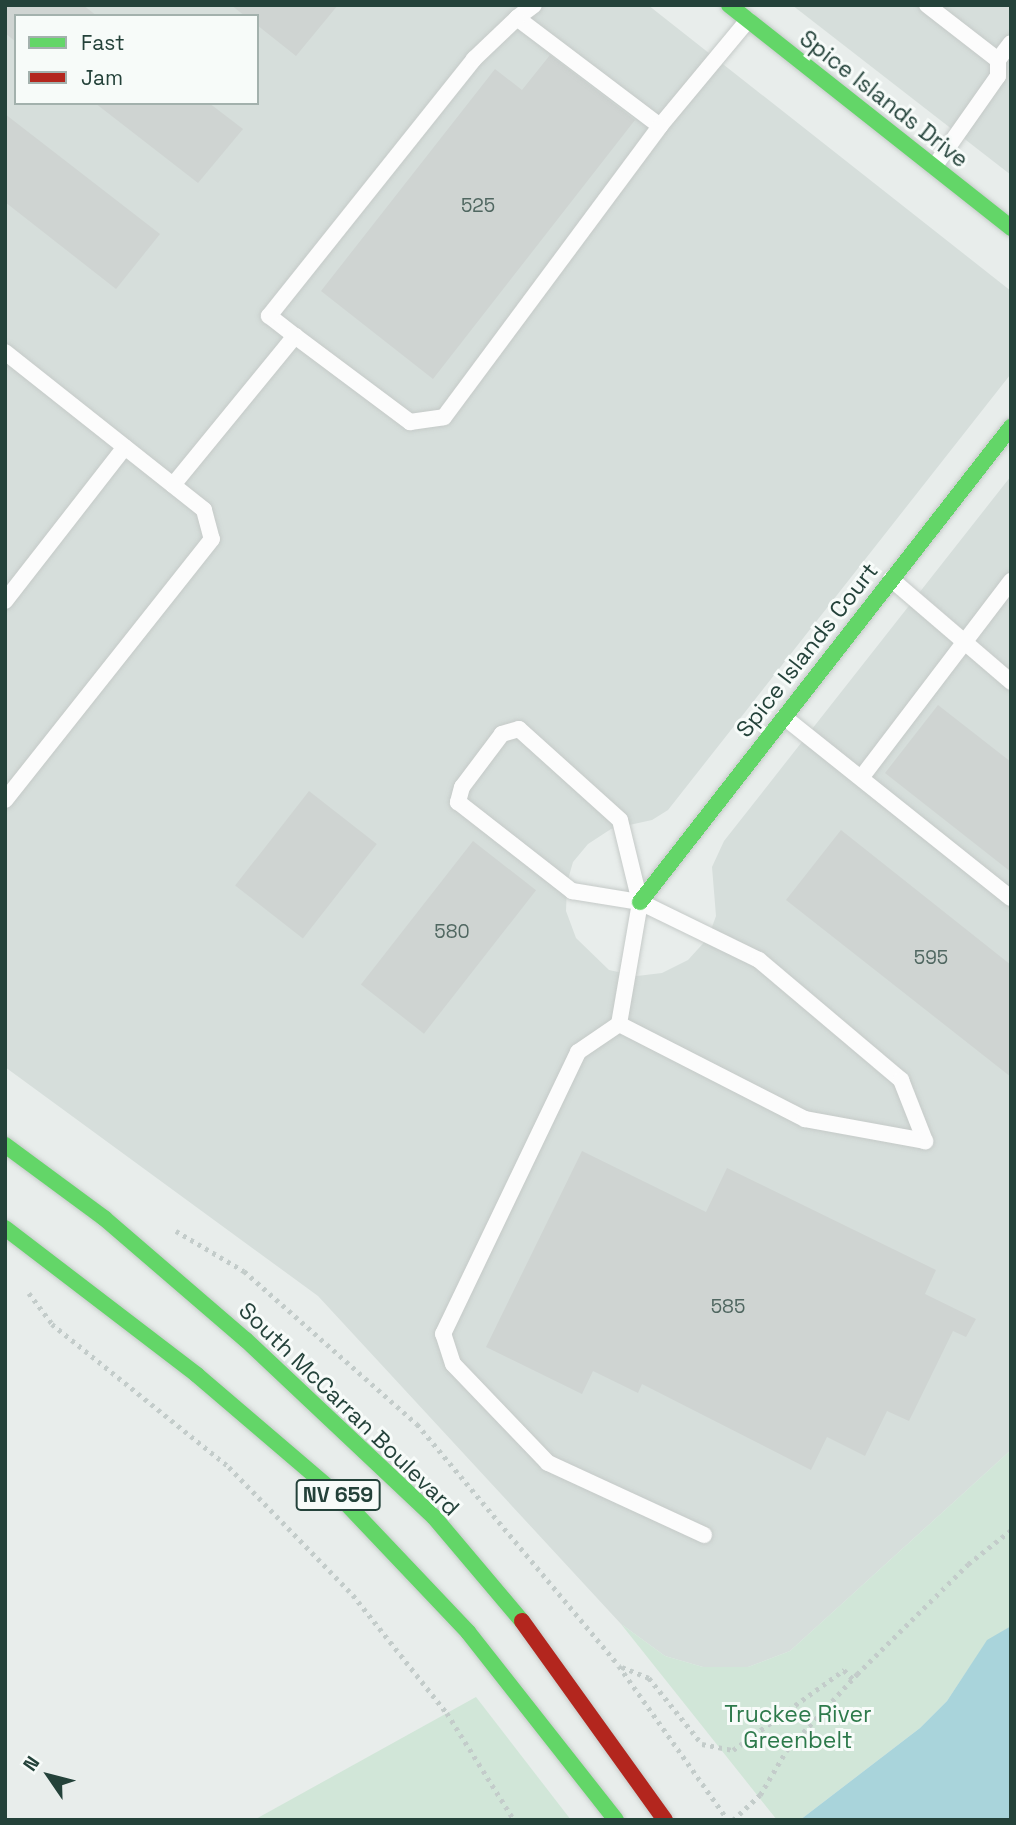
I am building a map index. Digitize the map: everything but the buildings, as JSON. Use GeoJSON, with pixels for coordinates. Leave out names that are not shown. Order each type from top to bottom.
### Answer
{"type":"FeatureCollection","features":[{"type":"Feature","properties":{"kind":"main road","name":"Spice Islands Drive"},"geometry":{"type":"LineString","coordinates":[[729,5],[1011,228]]}},
{"type":"Feature","properties":{"kind":"main road","name":"Spice Islands Court"},"geometry":{"type":"LineString","coordinates":[[639,902],[1011,427]]}},
{"type":"Feature","properties":{"kind":"main road","name":"South McCarran Boulevard"},"geometry":{"type":"LineString","coordinates":[[5,1144],[104,1218],[246,1339],[433,1517],[531,1632],[665,1820]]}},
{"type":"Feature","properties":{"kind":"main road","name":"NV 659"},"geometry":{"type":"LineString","coordinates":[[5,1227],[197,1375],[341,1498],[468,1632],[616,1820]]}},
{"type":"Feature","properties":{"kind":"lane"},"geometry":{"type":"LineString","coordinates":[[534,5],[474,58],[269,316],[410,422],[444,417],[660,126],[748,20]]}},
{"type":"Feature","properties":{"kind":"lane"},"geometry":{"type":"LineString","coordinates":[[927,5],[999,60]]}},
{"type":"Feature","properties":{"kind":"lane"},"geometry":{"type":"LineString","coordinates":[[517,18],[660,126]]}},
{"type":"Feature","properties":{"kind":"lane"},"geometry":{"type":"LineString","coordinates":[[934,167],[998,76],[999,60],[1011,43]]}},
{"type":"Feature","properties":{"kind":"lane"},"geometry":{"type":"LineString","coordinates":[[173,485],[295,336]]}},
{"type":"Feature","properties":{"kind":"lane"},"geometry":{"type":"LineString","coordinates":[[5,800],[212,539],[204,510],[6,353]]}},
{"type":"Feature","properties":{"kind":"lane"},"geometry":{"type":"LineString","coordinates":[[5,601],[125,447]]}},
{"type":"Feature","properties":{"kind":"lane"},"geometry":{"type":"LineString","coordinates":[[891,579],[1011,682]]}},
{"type":"Feature","properties":{"kind":"lane"},"geometry":{"type":"LineString","coordinates":[[861,778],[1011,581]]}},
{"type":"Feature","properties":{"kind":"lane"},"geometry":{"type":"LineString","coordinates":[[784,717],[1011,898]]}},
{"type":"Feature","properties":{"kind":"lane"},"geometry":{"type":"LineString","coordinates":[[619,1024],[805,1119],[925,1140],[901,1080],[759,960],[639,902],[572,891],[458,802],[462,787],[502,734],[519,729],[620,820],[639,902],[619,1024],[578,1052],[443,1334],[453,1364],[548,1463],[704,1535]]}},
{"type":"Feature","properties":{"kind":"path"},"geometry":{"type":"LineString","coordinates":[[23,1281],[52,1324],[229,1467],[353,1595],[447,1713],[514,1820]]}},
{"type":"Feature","properties":{"kind":"path"},"geometry":{"type":"LineString","coordinates":[[692,1767],[730,1820],[760,1795],[786,1751],[853,1679],[968,1563],[1011,1530]]}},
{"type":"Feature","properties":{"kind":"path"},"geometry":{"type":"LineString","coordinates":[[619,1666],[649,1678],[702,1745],[733,1750],[844,1670],[853,1679]]}},
{"type":"Feature","properties":{"kind":"shaded area"},"geometry":{"type":"Polygon","coordinates":[[[5,5],[648,5],[1011,291],[1010,375],[668,810],[652,820],[611,829],[588,844],[573,862],[567,883],[566,911],[576,938],[609,970],[637,976],[662,973],[688,960],[708,938],[716,916],[712,867],[724,841],[1011,476],[1011,1450],[790,1651],[748,1667],[703,1667],[665,1656],[621,1624],[318,1296],[5,1067],[5,5]]]}},
{"type":"Feature","properties":{"kind":"shaded area"},"geometry":{"type":"Polygon","coordinates":[[[792,5],[1011,5],[1011,175],[792,5]]]}},
{"type":"Feature","properties":{"kind":"green space","name":"Truckee River Greenbelt"},"geometry":{"type":"Polygon","coordinates":[[[1011,1450],[1011,1626],[987,1641],[947,1701],[920,1728],[800,1820],[777,1820],[621,1624],[665,1656],[703,1667],[748,1667],[790,1651],[1011,1450]]]}},
{"type":"Feature","properties":{"kind":"green space"},"geometry":{"type":"Polygon","coordinates":[[[476,1697],[571,1820],[254,1820],[476,1697]]]}},
{"type":"Feature","properties":{"kind":"water"},"geometry":{"type":"Polygon","coordinates":[[[1011,1626],[1011,1820],[800,1820],[920,1728],[947,1701],[987,1640],[1011,1626]]]}},
{"type":"Feature","properties":{"kind":"traffic: fast"},"geometry":{"type":"LineString","coordinates":[[729,5],[1011,228]]}},
{"type":"Feature","properties":{"kind":"traffic: fast"},"geometry":{"type":"LineString","coordinates":[[640,902],[1011,427]]}},
{"type":"Feature","properties":{"kind":"traffic: fast"},"geometry":{"type":"LineString","coordinates":[[5,1145],[104,1218],[246,1340],[434,1517],[522,1621]]}},
{"type":"Feature","properties":{"kind":"traffic: fast"},"geometry":{"type":"LineString","coordinates":[[5,1228],[197,1375],[341,1498],[468,1632],[616,1820]]}},
{"type":"Feature","properties":{"kind":"traffic: jam"},"geometry":{"type":"LineString","coordinates":[[522,1621],[665,1820]]}}]}
